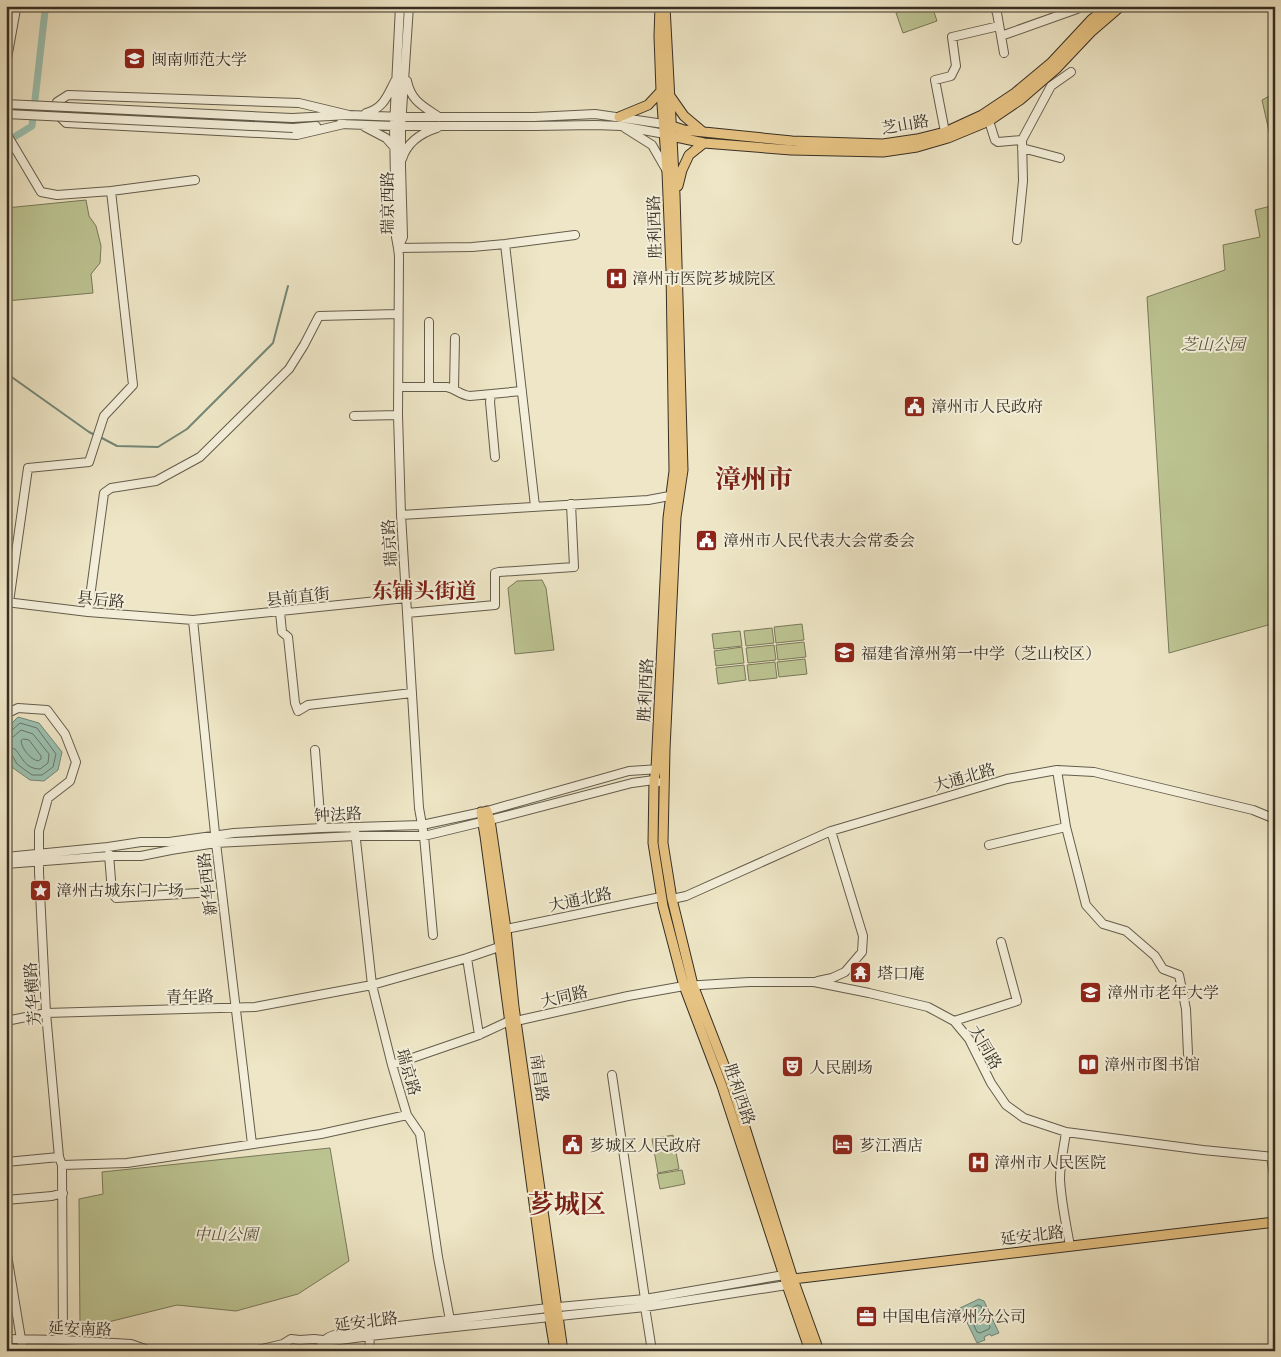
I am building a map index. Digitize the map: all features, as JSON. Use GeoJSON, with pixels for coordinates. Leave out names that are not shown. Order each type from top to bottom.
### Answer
{"type":"FeatureCollection","features":[{"type":"Feature","properties":{"kind":"main road","name":"胜利西路"},"geometry":{"type":"LineString","coordinates":[[660,6],[661,91],[668,125],[667,172],[671,270],[674,495],[668,518],[660,769],[654,780],[653,843],[660,897],[689,986],[784,1275],[790,1282],[819,1351]]}},
{"type":"Feature","properties":{"kind":"main road"},"geometry":{"type":"LineString","coordinates":[[666,6],[670,96],[668,125]]}},
{"type":"Feature","properties":{"kind":"main road","name":"芝山路"},"geometry":{"type":"LineString","coordinates":[[668,125],[684,130],[792,141],[883,144],[917,139],[945,132],[982,115],[1015,93],[1051,63],[1092,19],[1109,6]]}},
{"type":"Feature","properties":{"kind":"main road"},"geometry":{"type":"LineString","coordinates":[[674,495],[683,470],[675,196],[668,135],[704,143],[791,150],[883,152],[917,147],[940,141],[989,121],[1020,100],[1057,68],[1092,31],[1122,6]]}},
{"type":"Feature","properties":{"kind":"main road"},"geometry":{"type":"LineString","coordinates":[[620,121],[648,105],[661,91]]}},
{"type":"Feature","properties":{"kind":"main road"},"geometry":{"type":"LineString","coordinates":[[670,96],[684,116],[704,132]]}},
{"type":"Feature","properties":{"kind":"main road"},"geometry":{"type":"LineString","coordinates":[[675,196],[682,170],[689,155],[704,143]]}},
{"type":"Feature","properties":{"kind":"main road"},"geometry":{"type":"LineString","coordinates":[[660,769],[664,783],[663,843],[689,986]]}},
{"type":"Feature","properties":{"kind":"main road","name":"南昌路"},"geometry":{"type":"LineString","coordinates":[[485,816],[506,929],[513,1021]]}},
{"type":"Feature","properties":{"kind":"main road","name":"南昌路"},"geometry":{"type":"LineString","coordinates":[[485,816],[499,946],[513,1021],[553,1312],[555,1351]]}},
{"type":"Feature","properties":{"kind":"main road","name":"胜利西路"},"geometry":{"type":"LineString","coordinates":[[689,986],[731,1083],[810,1351]]}},
{"type":"Feature","properties":{"kind":"main road","name":"延安北路"},"geometry":{"type":"LineString","coordinates":[[790,1282],[1275,1222]]}},
{"type":"Feature","properties":{"kind":"main road","name":"南昌路"},"geometry":{"type":"LineString","coordinates":[[553,1312],[563,1351]]}},
{"type":"Feature","properties":{"kind":"street"},"geometry":{"type":"LineString","coordinates":[[6,64],[18,6]]}},
{"type":"Feature","properties":{"kind":"street","name":"瑞京西路"},"geometry":{"type":"LineString","coordinates":[[398,248],[403,237],[397,77],[400,6]]}},
{"type":"Feature","properties":{"kind":"street","name":"瑞京西路"},"geometry":{"type":"LineString","coordinates":[[398,248],[396,237],[395,148],[406,70],[409,6]]}},
{"type":"Feature","properties":{"kind":"street"},"geometry":{"type":"LineString","coordinates":[[994,6],[1004,53]]}},
{"type":"Feature","properties":{"kind":"street"},"geometry":{"type":"LineString","coordinates":[[1001,36],[1077,10],[1082,6]]}},
{"type":"Feature","properties":{"kind":"street"},"geometry":{"type":"LineString","coordinates":[[945,132],[935,80],[951,76],[956,66],[952,37],[999,26]]}},
{"type":"Feature","properties":{"kind":"street"},"geometry":{"type":"LineString","coordinates":[[406,70],[409,90],[416,101],[439,117]]}},
{"type":"Feature","properties":{"kind":"street"},"geometry":{"type":"LineString","coordinates":[[1017,240],[1023,181],[1022,144],[1051,86],[1070,72]]}},
{"type":"Feature","properties":{"kind":"street"},"geometry":{"type":"LineString","coordinates":[[6,104],[292,118],[352,115],[375,110],[384,102],[397,77]]}},
{"type":"Feature","properties":{"kind":"street"},"geometry":{"type":"LineString","coordinates":[[344,124],[297,135],[66,123],[56,113],[57,102],[68,95],[299,103],[352,115],[442,126],[594,125],[620,121],[668,125]]}},
{"type":"Feature","properties":{"kind":"street"},"geometry":{"type":"LineString","coordinates":[[6,114],[293,128],[398,122],[439,117],[534,118],[595,114],[668,135]]}},
{"type":"Feature","properties":{"kind":"street"},"geometry":{"type":"LineString","coordinates":[[620,121],[652,145],[667,172]]}},
{"type":"Feature","properties":{"kind":"street"},"geometry":{"type":"LineString","coordinates":[[989,121],[995,140],[998,142],[1022,144],[1060,158]]}},
{"type":"Feature","properties":{"kind":"street"},"geometry":{"type":"LineString","coordinates":[[356,124],[386,138],[395,148]]}},
{"type":"Feature","properties":{"kind":"street"},"geometry":{"type":"LineString","coordinates":[[401,166],[404,153],[414,140],[428,131],[442,126]]}},
{"type":"Feature","properties":{"kind":"street"},"geometry":{"type":"LineString","coordinates":[[6,133],[41,192],[57,195],[111,191],[195,180]]}},
{"type":"Feature","properties":{"kind":"street"},"geometry":{"type":"LineString","coordinates":[[8,602],[28,468],[89,462],[104,416],[133,385],[111,191]]}},
{"type":"Feature","properties":{"kind":"street"},"geometry":{"type":"LineString","coordinates":[[398,248],[505,244],[575,235]]}},
{"type":"Feature","properties":{"kind":"street"},"geometry":{"type":"LineString","coordinates":[[505,244],[535,506]]}},
{"type":"Feature","properties":{"kind":"street","name":"瑞京路"},"geometry":{"type":"LineString","coordinates":[[398,248],[398,415],[401,515],[419,808],[424,836],[433,935]]}},
{"type":"Feature","properties":{"kind":"street"},"geometry":{"type":"LineString","coordinates":[[88,612],[104,493],[111,488],[156,481],[200,458],[289,370],[319,316],[398,314]]}},
{"type":"Feature","properties":{"kind":"street"},"geometry":{"type":"LineString","coordinates":[[429,322],[429,386]]}},
{"type":"Feature","properties":{"kind":"street"},"geometry":{"type":"LineString","coordinates":[[454,389],[455,338]]}},
{"type":"Feature","properties":{"kind":"street"},"geometry":{"type":"LineString","coordinates":[[399,386],[447,387],[454,389],[462,395],[470,396],[522,391]]}},
{"type":"Feature","properties":{"kind":"street"},"geometry":{"type":"LineString","coordinates":[[492,394],[490,402],[495,457]]}},
{"type":"Feature","properties":{"kind":"street"},"geometry":{"type":"LineString","coordinates":[[354,416],[398,415]]}},
{"type":"Feature","properties":{"kind":"street"},"geometry":{"type":"LineString","coordinates":[[401,515],[648,500],[674,495]]}},
{"type":"Feature","properties":{"kind":"street"},"geometry":{"type":"LineString","coordinates":[[407,613],[495,605],[496,573],[498,572],[574,568],[571,504]]}},
{"type":"Feature","properties":{"kind":"street","name":"县前直街"},"geometry":{"type":"LineString","coordinates":[[193,620],[406,598]]}},
{"type":"Feature","properties":{"kind":"street","name":"县后路"},"geometry":{"type":"LineString","coordinates":[[8,602],[88,612],[193,620]]}},
{"type":"Feature","properties":{"kind":"street"},"geometry":{"type":"LineString","coordinates":[[280,612],[282,632],[288,637],[295,703],[298,711],[308,705],[412,693]]}},
{"type":"Feature","properties":{"kind":"street","name":"新华西路"},"geometry":{"type":"LineString","coordinates":[[193,620],[216,840],[252,1144]]}},
{"type":"Feature","properties":{"kind":"street","name":"芳华横路"},"geometry":{"type":"LineString","coordinates":[[6,714],[18,708],[47,710],[65,734],[76,762],[70,781],[48,798],[39,831],[46,1013],[59,1157],[62,1165],[63,1340]]}},
{"type":"Feature","properties":{"kind":"street"},"geometry":{"type":"LineString","coordinates":[[316,750],[321,828]]}},
{"type":"Feature","properties":{"kind":"street","name":"钟法路"},"geometry":{"type":"LineString","coordinates":[[6,864],[39,857],[141,842],[424,836],[629,772],[660,769]]}},
{"type":"Feature","properties":{"kind":"street"},"geometry":{"type":"LineString","coordinates":[[1058,770],[1066,827],[1086,905],[1103,924],[1126,931],[1155,956],[1163,969],[1179,975],[1186,1008],[1188,1054]]}},
{"type":"Feature","properties":{"kind":"street","name":"大通北路"},"geometry":{"type":"LineString","coordinates":[[672,898],[686,896],[831,831],[1007,779],[1058,770],[1094,772],[1253,810],[1275,819]]}},
{"type":"Feature","properties":{"kind":"street","name":"钟法路"},"geometry":{"type":"LineString","coordinates":[[6,857],[141,856],[216,840],[234,834],[321,828],[422,825],[485,816],[632,783],[654,780],[664,783]]}},
{"type":"Feature","properties":{"kind":"street","name":"瑞京路"},"geometry":{"type":"LineString","coordinates":[[355,827],[372,985],[407,1115],[420,1134],[438,1257],[450,1320]]}},
{"type":"Feature","properties":{"kind":"street"},"geometry":{"type":"LineString","coordinates":[[989,845],[1066,827]]}},
{"type":"Feature","properties":{"kind":"street"},"geometry":{"type":"LineString","coordinates":[[814,982],[832,978],[844,972],[862,952],[863,936],[831,831]]}},
{"type":"Feature","properties":{"kind":"street"},"geometry":{"type":"LineString","coordinates":[[108,847],[112,893],[116,898],[198,893]]}},
{"type":"Feature","properties":{"kind":"street","name":"大通北路"},"geometry":{"type":"LineString","coordinates":[[506,929],[660,897]]}},
{"type":"Feature","properties":{"kind":"street"},"geometry":{"type":"LineString","coordinates":[[954,1021],[1017,1000],[1001,942]]}},
{"type":"Feature","properties":{"kind":"street","name":"青年路"},"geometry":{"type":"LineString","coordinates":[[6,1021],[46,1013],[256,1007],[372,985],[467,958],[499,946]]}},
{"type":"Feature","properties":{"kind":"street"},"geometry":{"type":"LineString","coordinates":[[467,958],[480,1035]]}},
{"type":"Feature","properties":{"kind":"street","name":"大同路"},"geometry":{"type":"LineString","coordinates":[[392,1065],[480,1035],[513,1021],[628,996],[689,986],[749,982],[814,982],[869,992],[928,1007],[954,1021],[969,1039],[991,1083],[1006,1105],[1024,1118],[1066,1132],[1273,1157]]}},
{"type":"Feature","properties":{"kind":"street"},"geometry":{"type":"LineString","coordinates":[[612,1075],[652,1351]]}},
{"type":"Feature","properties":{"kind":"street"},"geometry":{"type":"LineString","coordinates":[[62,1165],[127,1163],[321,1134],[407,1115]]}},
{"type":"Feature","properties":{"kind":"street"},"geometry":{"type":"LineString","coordinates":[[1066,1132],[1060,1178],[1070,1246]]}},
{"type":"Feature","properties":{"kind":"street"},"geometry":{"type":"LineString","coordinates":[[6,1162],[59,1157]]}},
{"type":"Feature","properties":{"kind":"street"},"geometry":{"type":"LineString","coordinates":[[1273,1157],[1275,1182]]}},
{"type":"Feature","properties":{"kind":"street"},"geometry":{"type":"LineString","coordinates":[[6,1200],[52,1196],[63,1193]]}},
{"type":"Feature","properties":{"kind":"street"},"geometry":{"type":"LineString","coordinates":[[6,1249],[24,1351]]}},
{"type":"Feature","properties":{"kind":"street","name":"延安北路"},"geometry":{"type":"LineString","coordinates":[[645,1303],[784,1275]]}},
{"type":"Feature","properties":{"kind":"street","name":"延安北路"},"geometry":{"type":"LineString","coordinates":[[323,1340],[329,1336],[341,1333],[450,1320],[645,1303],[790,1282]]}},
{"type":"Feature","properties":{"kind":"street","name":"延安北路"},"geometry":{"type":"LineString","coordinates":[[323,1340],[332,1341],[553,1312]]}},
{"type":"Feature","properties":{"kind":"street"},"geometry":{"type":"LineString","coordinates":[[369,1351],[370,1336]]}},
{"type":"Feature","properties":{"kind":"street","name":"延安南路"},"geometry":{"type":"LineString","coordinates":[[6,1339],[131,1344],[151,1351]]}},
{"type":"Feature","properties":{"kind":"street"},"geometry":{"type":"LineString","coordinates":[[253,1351],[283,1344],[291,1339],[323,1340],[319,1351]]}},
{"type":"Feature","properties":{"kind":"green space"},"geometry":{"type":"Polygon","coordinates":[[[917,6],[932,6],[937,21],[903,33],[896,13],[917,6]]]}},
{"type":"Feature","properties":{"kind":"green space"},"geometry":{"type":"Polygon","coordinates":[[[1275,93],[1275,158],[1262,100],[1275,93]]]}},
{"type":"Feature","properties":{"kind":"green space"},"geometry":{"type":"Polygon","coordinates":[[[86,200],[89,216],[96,226],[101,246],[100,263],[91,274],[93,293],[6,301],[6,208],[86,200]]]}},
{"type":"Feature","properties":{"kind":"green space","name":"芝山公园"},"geometry":{"type":"Polygon","coordinates":[[[1275,205],[1275,623],[1169,653],[1147,297],[1225,270],[1223,245],[1260,237],[1255,210],[1275,205]]]}},
{"type":"Feature","properties":{"kind":"green space"},"geometry":{"type":"Polygon","coordinates":[[[542,580],[546,588],[554,650],[515,654],[508,588],[517,581],[542,580]]]}},
{"type":"Feature","properties":{"kind":"green space"},"geometry":{"type":"Polygon","coordinates":[[[802,624],[804,640],[776,643],[774,627],[802,624]]]}},
{"type":"Feature","properties":{"kind":"green space"},"geometry":{"type":"Polygon","coordinates":[[[772,628],[774,643],[746,646],[744,631],[772,628]]]}},
{"type":"Feature","properties":{"kind":"green space"},"geometry":{"type":"Polygon","coordinates":[[[740,631],[742,646],[714,649],[712,634],[740,631]]]}},
{"type":"Feature","properties":{"kind":"green space"},"geometry":{"type":"Polygon","coordinates":[[[804,642],[806,657],[778,660],[776,645],[804,642]]]}},
{"type":"Feature","properties":{"kind":"green space"},"geometry":{"type":"Polygon","coordinates":[[[774,645],[776,660],[748,663],[746,648],[774,645]]]}},
{"type":"Feature","properties":{"kind":"green space"},"geometry":{"type":"Polygon","coordinates":[[[742,647],[744,663],[716,666],[714,651],[742,647]]]}},
{"type":"Feature","properties":{"kind":"green space"},"geometry":{"type":"Polygon","coordinates":[[[805,659],[807,674],[779,677],[777,662],[805,659]]]}},
{"type":"Feature","properties":{"kind":"green space"},"geometry":{"type":"Polygon","coordinates":[[[775,662],[777,678],[749,681],[747,665],[775,662]]]}},
{"type":"Feature","properties":{"kind":"green space"},"geometry":{"type":"Polygon","coordinates":[[[744,665],[746,680],[718,684],[716,668],[744,665]]]}},
{"type":"Feature","properties":{"kind":"green space"},"geometry":{"type":"Polygon","coordinates":[[[673,1135],[679,1169],[658,1173],[652,1139],[673,1135]]]}},
{"type":"Feature","properties":{"kind":"green space","name":"中山公園"},"geometry":{"type":"Polygon","coordinates":[[[330,1148],[349,1261],[298,1294],[236,1311],[177,1305],[80,1329],[79,1199],[103,1194],[102,1172],[330,1148]]]}},
{"type":"Feature","properties":{"kind":"green space"},"geometry":{"type":"Polygon","coordinates":[[[682,1170],[685,1184],[660,1189],[657,1174],[682,1170]]]}},
{"type":"Feature","properties":{"kind":"water"},"geometry":{"type":"Polygon","coordinates":[[[18,717],[39,723],[62,752],[58,770],[44,781],[30,780],[13,768],[6,754],[6,731],[18,717]]]}},
{"type":"Feature","properties":{"kind":"water"},"geometry":{"type":"Polygon","coordinates":[[[979,1299],[984,1301],[999,1333],[991,1336],[990,1334],[984,1337],[985,1340],[977,1343],[960,1308],[979,1299]]]}},
{"type":"Feature","properties":{"kind":"waterway"},"geometry":{"type":"LineString","coordinates":[[6,142],[32,126],[45,11],[53,6]]}},
{"type":"Feature","properties":{"kind":"waterway"},"geometry":{"type":"LineString","coordinates":[[100,437],[117,446],[158,447],[187,429],[273,343],[288,286]]}},
{"type":"Feature","properties":{"kind":"waterway"},"geometry":{"type":"LineString","coordinates":[[6,373],[95,435]]}},
{"type":"Feature","properties":{"kind":"place","name":"闽南师范大学"},"geometry":{"type":"Point","coordinates":[135,59]}},
{"type":"Feature","properties":{"kind":"place","name":"漳州市医院芗城院区"},"geometry":{"type":"Point","coordinates":[616,278]}},
{"type":"Feature","properties":{"kind":"place","name":"漳州市人民政府"},"geometry":{"type":"Point","coordinates":[915,406]}},
{"type":"Feature","properties":{"kind":"place","name":"漳州市人民代表大会常委会"},"geometry":{"type":"Point","coordinates":[707,540]}},
{"type":"Feature","properties":{"kind":"place","name":"福建省漳州第一中学（芝山校区）"},"geometry":{"type":"Point","coordinates":[845,653]}},
{"type":"Feature","properties":{"kind":"place","name":"漳州古城东门广场"},"geometry":{"type":"Point","coordinates":[40,890]}},
{"type":"Feature","properties":{"kind":"place","name":"塔口庵"},"geometry":{"type":"Point","coordinates":[861,973]}},
{"type":"Feature","properties":{"kind":"place","name":"漳州市老年大学"},"geometry":{"type":"Point","coordinates":[1091,992]}},
{"type":"Feature","properties":{"kind":"place","name":"漳州市图书馆"},"geometry":{"type":"Point","coordinates":[1088,1064]}},
{"type":"Feature","properties":{"kind":"place","name":"人民剧场"},"geometry":{"type":"Point","coordinates":[793,1067]}},
{"type":"Feature","properties":{"kind":"place","name":"芗城区人民政府"},"geometry":{"type":"Point","coordinates":[573,1145]}},
{"type":"Feature","properties":{"kind":"place","name":"芗江酒店"},"geometry":{"type":"Point","coordinates":[843,1145]}},
{"type":"Feature","properties":{"kind":"place","name":"漳州市人民医院"},"geometry":{"type":"Point","coordinates":[978,1162]}},
{"type":"Feature","properties":{"kind":"place","name":"中国电信漳州分公司"},"geometry":{"type":"Point","coordinates":[866,1316]}},
{"type":"Feature","properties":{"kind":"district","name":"漳州市"},"geometry":{"type":"Point","coordinates":[754,478]}},
{"type":"Feature","properties":{"kind":"district","name":"东铺头街道"},"geometry":{"type":"Point","coordinates":[424,590]}},
{"type":"Feature","properties":{"kind":"district","name":"芗城区"},"geometry":{"type":"Point","coordinates":[567,1203]}}]}
